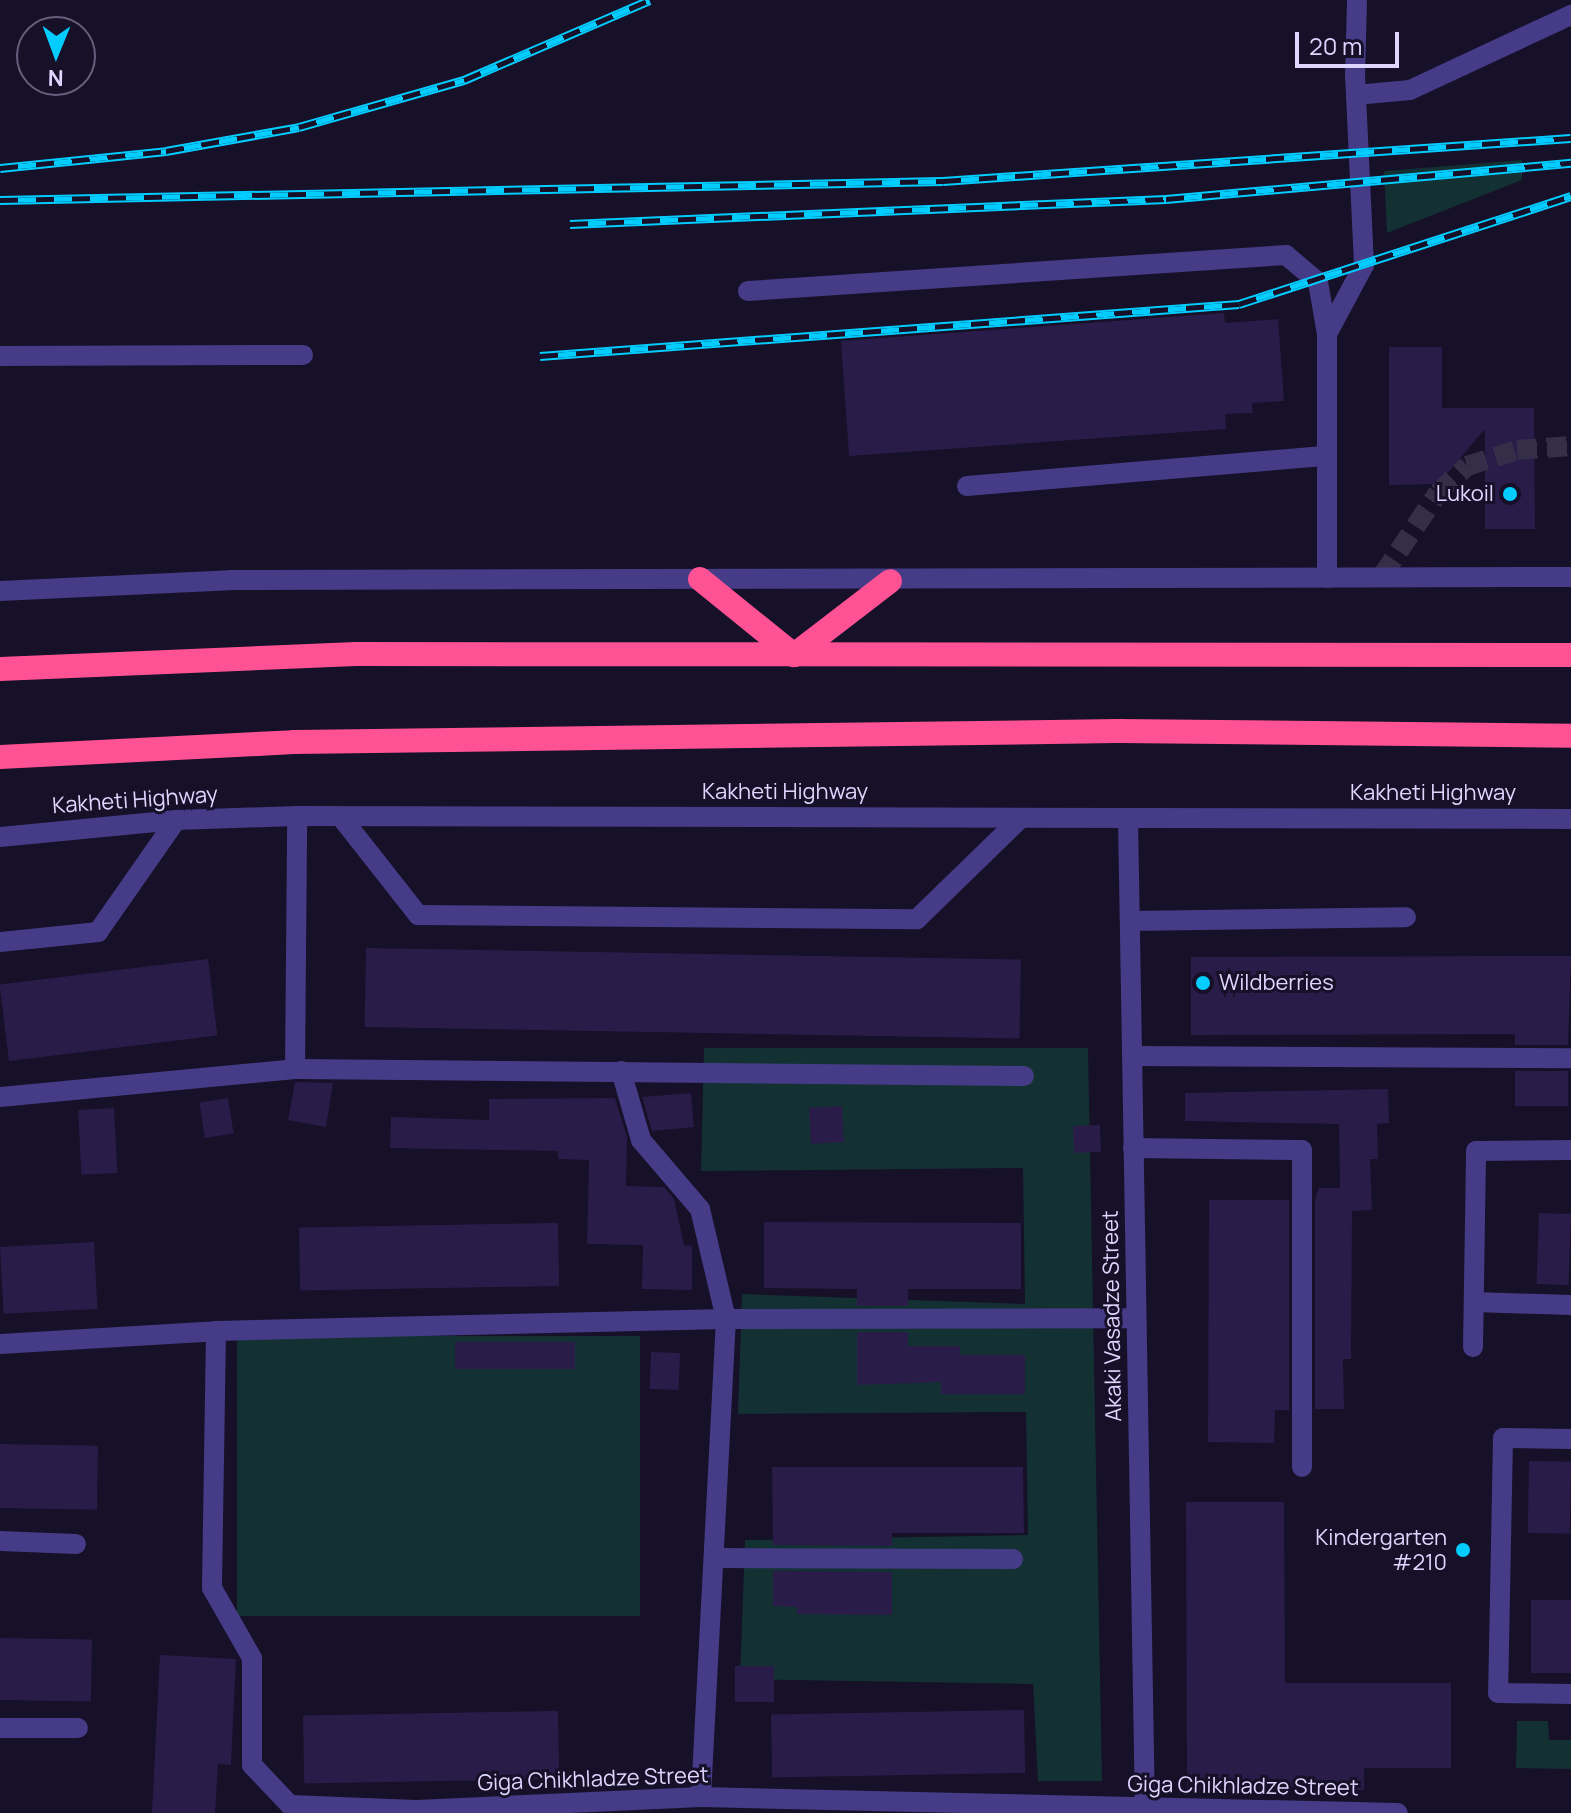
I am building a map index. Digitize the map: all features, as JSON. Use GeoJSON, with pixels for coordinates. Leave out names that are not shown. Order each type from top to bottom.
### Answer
{"type":"FeatureCollection","features":[{"type":"Feature","properties":{"kind":"highway"},"geometry":{"type":"LineString","coordinates":[[700,579],[794,655]]}},
{"type":"Feature","properties":{"kind":"highway"},"geometry":{"type":"LineString","coordinates":[[794,655],[890,581]]}},
{"type":"Feature","properties":{"kind":"highway"},"geometry":{"type":"LineString","coordinates":[[0,669],[356,654],[1571,655]]}},
{"type":"Feature","properties":{"kind":"highway"},"geometry":{"type":"LineString","coordinates":[[0,757],[294,742],[1039,732],[1571,736]]}},
{"type":"Feature","properties":{"kind":"street"},"geometry":{"type":"LineString","coordinates":[[1327,334],[1364,265],[1356,95],[1357,0]]}},
{"type":"Feature","properties":{"kind":"street"},"geometry":{"type":"LineString","coordinates":[[1356,95],[1410,90],[1571,15]]}},
{"type":"Feature","properties":{"kind":"street"},"geometry":{"type":"LineString","coordinates":[[748,291],[1286,255],[1318,282],[1327,334],[1327,578]]}},
{"type":"Feature","properties":{"kind":"street"},"geometry":{"type":"LineString","coordinates":[[0,356],[303,355]]}},
{"type":"Feature","properties":{"kind":"street"},"geometry":{"type":"LineString","coordinates":[[967,486],[1327,456]]}},
{"type":"Feature","properties":{"kind":"street"},"geometry":{"type":"LineString","coordinates":[[0,591],[230,580],[890,581],[1571,577]]}},
{"type":"Feature","properties":{"kind":"street"},"geometry":{"type":"LineString","coordinates":[[295,1069],[297,816]]}},
{"type":"Feature","properties":{"kind":"street","name":"Kakheti Highway"},"geometry":{"type":"LineString","coordinates":[[0,837],[176,820],[297,816],[1571,819]]}},
{"type":"Feature","properties":{"kind":"street"},"geometry":{"type":"LineString","coordinates":[[341,817],[418,915],[917,919],[1021,818]]}},
{"type":"Feature","properties":{"kind":"street","name":"Akaki Vasadze Street"},"geometry":{"type":"LineString","coordinates":[[1128,818],[1145,1811]]}},
{"type":"Feature","properties":{"kind":"street"},"geometry":{"type":"LineString","coordinates":[[0,942],[98,932],[176,820]]}},
{"type":"Feature","properties":{"kind":"street"},"geometry":{"type":"LineString","coordinates":[[1130,921],[1406,917]]}},
{"type":"Feature","properties":{"kind":"street"},"geometry":{"type":"LineString","coordinates":[[1132,1056],[1571,1058]]}},
{"type":"Feature","properties":{"kind":"street"},"geometry":{"type":"LineString","coordinates":[[0,1097],[295,1069],[1024,1076]]}},
{"type":"Feature","properties":{"kind":"street"},"geometry":{"type":"LineString","coordinates":[[621,1071],[641,1140],[700,1209],[726,1319],[701,1797]]}},
{"type":"Feature","properties":{"kind":"street"},"geometry":{"type":"LineString","coordinates":[[1133,1148],[1302,1150],[1302,1467]]}},
{"type":"Feature","properties":{"kind":"street"},"geometry":{"type":"LineString","coordinates":[[1473,1347],[1476,1151],[1571,1150]]}},
{"type":"Feature","properties":{"kind":"street"},"geometry":{"type":"LineString","coordinates":[[1474,1302],[1571,1305]]}},
{"type":"Feature","properties":{"kind":"street"},"geometry":{"type":"LineString","coordinates":[[0,1344],[216,1331],[726,1319],[1136,1318]]}},
{"type":"Feature","properties":{"kind":"street","name":"Giga Chikhladze Street"},"geometry":{"type":"LineString","coordinates":[[216,1331],[212,1588],[252,1658],[252,1765],[290,1805],[416,1812],[701,1797],[1145,1811],[1398,1813]]}},
{"type":"Feature","properties":{"kind":"street"},"geometry":{"type":"LineString","coordinates":[[1571,1439],[1503,1438],[1498,1693],[1571,1694]]}},
{"type":"Feature","properties":{"kind":"street"},"geometry":{"type":"LineString","coordinates":[[0,1541],[76,1544]]}},
{"type":"Feature","properties":{"kind":"street"},"geometry":{"type":"LineString","coordinates":[[714,1558],[1013,1559]]}},
{"type":"Feature","properties":{"kind":"street"},"geometry":{"type":"LineString","coordinates":[[0,1728],[78,1728]]}},
{"type":"Feature","properties":{"kind":"green space"},"geometry":{"type":"Polygon","coordinates":[[[1522,160],[1522,180],[1387,233],[1384,171],[1522,160]]]}},
{"type":"Feature","properties":{"kind":"green space"},"geometry":{"type":"Polygon","coordinates":[[[704,1048],[1088,1048],[1102,1781],[1038,1781],[1033,1684],[740,1679],[745,1540],[1028,1535],[1026,1412],[738,1414],[742,1294],[1025,1304],[1023,1168],[701,1171],[704,1048]]]}},
{"type":"Feature","properties":{"kind":"green space"},"geometry":{"type":"Polygon","coordinates":[[[237,1336],[640,1336],[640,1616],[237,1616],[237,1336]]]}},
{"type":"Feature","properties":{"kind":"green space"},"geometry":{"type":"Polygon","coordinates":[[[1517,1721],[1548,1721],[1549,1740],[1571,1740],[1571,1769],[1516,1768],[1517,1721]]]}},
{"type":"Feature","properties":{"kind":"building"},"geometry":{"type":"Polygon","coordinates":[[[1224,313],[1225,323],[1278,319],[1284,401],[1252,403],[1253,413],[1225,414],[1226,429],[849,456],[841,341],[1224,313]]]}},
{"type":"Feature","properties":{"kind":"building"},"geometry":{"type":"Polygon","coordinates":[[[1389,347],[1442,347],[1442,408],[1534,408],[1535,529],[1485,529],[1485,429],[1438,484],[1389,485],[1389,347]]]}},
{"type":"Feature","properties":{"kind":"building"},"geometry":{"type":"Polygon","coordinates":[[[366,948],[1021,959],[1020,1038],[365,1027],[366,948]]]}},
{"type":"Feature","properties":{"kind":"building"},"geometry":{"type":"Polygon","coordinates":[[[1571,956],[1568,1045],[1515,1045],[1515,1034],[1191,1035],[1191,957],[1571,956]]]}},
{"type":"Feature","properties":{"kind":"building"},"geometry":{"type":"Polygon","coordinates":[[[208,959],[217,1035],[9,1061],[0,985],[208,959]]]}},
{"type":"Feature","properties":{"kind":"building"},"geometry":{"type":"Polygon","coordinates":[[[1515,1071],[1568,1071],[1568,1106],[1515,1106],[1515,1071]]]}},
{"type":"Feature","properties":{"kind":"building"},"geometry":{"type":"Polygon","coordinates":[[[295,1082],[333,1083],[326,1127],[288,1120],[295,1082]]]}},
{"type":"Feature","properties":{"kind":"building"},"geometry":{"type":"Polygon","coordinates":[[[1388,1089],[1389,1123],[1377,1124],[1378,1159],[1370,1159],[1372,1210],[1352,1211],[1351,1359],[1343,1359],[1344,1409],[1315,1409],[1315,1200],[1319,1188],[1340,1188],[1339,1124],[1185,1121],[1185,1093],[1388,1089]]]}},
{"type":"Feature","properties":{"kind":"building"},"geometry":{"type":"Polygon","coordinates":[[[691,1093],[694,1127],[652,1131],[642,1097],[691,1093]]]}},
{"type":"Feature","properties":{"kind":"building"},"geometry":{"type":"Polygon","coordinates":[[[228,1098],[234,1134],[205,1138],[199,1103],[228,1098]]]}},
{"type":"Feature","properties":{"kind":"building"},"geometry":{"type":"Polygon","coordinates":[[[615,1098],[627,1137],[626,1186],[664,1187],[674,1199],[684,1245],[692,1246],[692,1290],[642,1289],[643,1245],[587,1244],[589,1160],[558,1159],[558,1151],[390,1148],[391,1117],[489,1120],[489,1099],[615,1098]]]}},
{"type":"Feature","properties":{"kind":"building"},"geometry":{"type":"Polygon","coordinates":[[[842,1106],[844,1142],[811,1144],[809,1108],[842,1106]]]}},
{"type":"Feature","properties":{"kind":"building"},"geometry":{"type":"Polygon","coordinates":[[[114,1108],[117,1173],[81,1175],[78,1110],[114,1108]]]}},
{"type":"Feature","properties":{"kind":"building"},"geometry":{"type":"Polygon","coordinates":[[[1100,1125],[1101,1152],[1074,1153],[1073,1126],[1100,1125]]]}},
{"type":"Feature","properties":{"kind":"building"},"geometry":{"type":"Polygon","coordinates":[[[1209,1200],[1289,1200],[1289,1410],[1275,1410],[1274,1443],[1208,1442],[1209,1200]]]}},
{"type":"Feature","properties":{"kind":"building"},"geometry":{"type":"Polygon","coordinates":[[[1539,1213],[1571,1214],[1569,1285],[1537,1284],[1539,1213]]]}},
{"type":"Feature","properties":{"kind":"building"},"geometry":{"type":"Polygon","coordinates":[[[764,1222],[1021,1223],[1021,1289],[908,1289],[908,1306],[857,1306],[857,1289],[764,1288],[764,1222]]]}},
{"type":"Feature","properties":{"kind":"building"},"geometry":{"type":"Polygon","coordinates":[[[558,1223],[559,1286],[300,1291],[299,1228],[558,1223]]]}},
{"type":"Feature","properties":{"kind":"building"},"geometry":{"type":"Polygon","coordinates":[[[94,1242],[98,1309],[4,1314],[0,1247],[94,1242]]]}},
{"type":"Feature","properties":{"kind":"building"},"geometry":{"type":"Polygon","coordinates":[[[857,1332],[908,1332],[908,1346],[960,1346],[960,1355],[1025,1355],[1025,1394],[941,1394],[941,1382],[857,1385],[857,1332]]]}},
{"type":"Feature","properties":{"kind":"building"},"geometry":{"type":"Polygon","coordinates":[[[455,1342],[575,1342],[575,1369],[455,1369],[455,1342]]]}},
{"type":"Feature","properties":{"kind":"building"},"geometry":{"type":"Polygon","coordinates":[[[651,1352],[680,1353],[679,1390],[650,1389],[651,1352]]]}},
{"type":"Feature","properties":{"kind":"building"},"geometry":{"type":"Polygon","coordinates":[[[0,1444],[98,1446],[97,1510],[0,1508],[0,1444]]]}},
{"type":"Feature","properties":{"kind":"building"},"geometry":{"type":"Polygon","coordinates":[[[1529,1461],[1571,1462],[1570,1534],[1528,1533],[1529,1461]]]}},
{"type":"Feature","properties":{"kind":"building"},"geometry":{"type":"Polygon","coordinates":[[[772,1467],[1023,1467],[1024,1533],[892,1533],[892,1546],[773,1545],[772,1467]]]}},
{"type":"Feature","properties":{"kind":"building"},"geometry":{"type":"Polygon","coordinates":[[[1186,1502],[1284,1502],[1285,1683],[1451,1683],[1451,1768],[1364,1768],[1364,1790],[1187,1791],[1186,1502]]]}},
{"type":"Feature","properties":{"kind":"building"},"geometry":{"type":"Polygon","coordinates":[[[773,1571],[892,1572],[892,1615],[797,1614],[797,1607],[773,1606],[773,1571]]]}},
{"type":"Feature","properties":{"kind":"building"},"geometry":{"type":"Polygon","coordinates":[[[1531,1600],[1571,1600],[1571,1673],[1531,1673],[1531,1600]]]}},
{"type":"Feature","properties":{"kind":"building"},"geometry":{"type":"Polygon","coordinates":[[[0,1638],[92,1640],[91,1702],[0,1700],[0,1638]]]}},
{"type":"Feature","properties":{"kind":"building"},"geometry":{"type":"Polygon","coordinates":[[[160,1655],[236,1659],[231,1765],[218,1764],[215,1813],[152,1813],[160,1655]]]}},
{"type":"Feature","properties":{"kind":"building"},"geometry":{"type":"Polygon","coordinates":[[[735,1666],[774,1666],[774,1702],[735,1702],[735,1666]]]}},
{"type":"Feature","properties":{"kind":"building"},"geometry":{"type":"Polygon","coordinates":[[[1024,1710],[1025,1773],[772,1777],[771,1714],[1024,1710]]]}},
{"type":"Feature","properties":{"kind":"building"},"geometry":{"type":"Polygon","coordinates":[[[558,1711],[559,1779],[304,1783],[303,1715],[558,1711]]]}},
{"type":"Feature","properties":{"kind":"tunnel"},"geometry":{"type":"LineString","coordinates":[[1382,576],[1438,493],[1467,466],[1517,450],[1571,446]]}},
{"type":"Feature","properties":{"kind":"railway"},"geometry":{"type":"LineString","coordinates":[[0,168],[166,151],[299,127],[464,80],[650,0]]}},
{"type":"Feature","properties":{"kind":"railway"},"geometry":{"type":"LineString","coordinates":[[0,200],[943,181],[1571,138]]}},
{"type":"Feature","properties":{"kind":"railway"},"geometry":{"type":"LineString","coordinates":[[570,224],[1166,199],[1571,163]]}},
{"type":"Feature","properties":{"kind":"railway"},"geometry":{"type":"LineString","coordinates":[[540,356],[1239,304],[1571,196]]}},
{"type":"Feature","properties":{"kind":"place","name":"Lukoil"},"geometry":{"type":"Point","coordinates":[1510,494]}},
{"type":"Feature","properties":{"kind":"place","name":"Wildberries"},"geometry":{"type":"Point","coordinates":[1203,983]}},
{"type":"Feature","properties":{"kind":"place","name":"Kindergarten #210"},"geometry":{"type":"Point","coordinates":[1463,1550]}}]}
